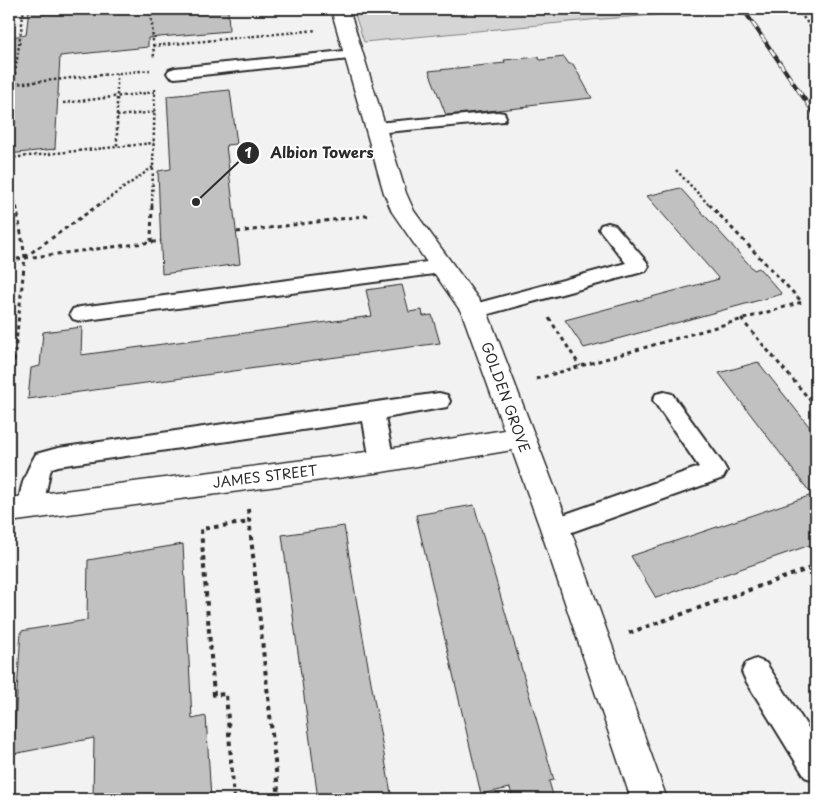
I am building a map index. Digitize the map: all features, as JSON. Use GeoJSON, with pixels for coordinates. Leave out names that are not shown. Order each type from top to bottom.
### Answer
{"type":"FeatureCollection","features":[{"type":"Feature","properties":{"kind":"street","name":"GOLDEN GROVE"},"geometry":{"type":"LineString","coordinates":[[340,9],[402,212],[474,311],[555,528],[649,799]]}},
{"type":"Feature","properties":{"kind":"street","name":"JAMES STREET"},"geometry":{"type":"LineString","coordinates":[[14,510],[382,461],[520,438]]}},
{"type":"Feature","properties":{"kind":"lane"},"geometry":{"type":"LineString","coordinates":[[174,73],[354,55]]}},
{"type":"Feature","properties":{"kind":"lane"},"geometry":{"type":"LineString","coordinates":[[376,128],[498,117]]}},
{"type":"Feature","properties":{"kind":"lane"},"geometry":{"type":"LineString","coordinates":[[474,311],[640,266],[608,229]]}},
{"type":"Feature","properties":{"kind":"lane"},"geometry":{"type":"LineString","coordinates":[[80,314],[442,268]]}},
{"type":"Feature","properties":{"kind":"lane"},"geometry":{"type":"LineString","coordinates":[[555,528],[715,471],[664,400]]}},
{"type":"Feature","properties":{"kind":"lane"},"geometry":{"type":"LineString","coordinates":[[14,510],[44,462],[58,457],[439,401]]}},
{"type":"Feature","properties":{"kind":"lane"},"geometry":{"type":"LineString","coordinates":[[372,411],[382,461]]}},
{"type":"Feature","properties":{"kind":"lane"},"geometry":{"type":"LineString","coordinates":[[756,672],[816,766]]}},
{"type":"Feature","properties":{"kind":"path"},"geometry":{"type":"LineString","coordinates":[[9,11],[24,9],[10,109]]}},
{"type":"Feature","properties":{"kind":"path"},"geometry":{"type":"LineString","coordinates":[[151,9],[155,92],[151,242]]}},
{"type":"Feature","properties":{"kind":"path"},"geometry":{"type":"LineString","coordinates":[[797,9],[816,34]]}},
{"type":"Feature","properties":{"kind":"path"},"geometry":{"type":"LineString","coordinates":[[153,46],[346,27]]}},
{"type":"Feature","properties":{"kind":"path"},"geometry":{"type":"LineString","coordinates":[[9,62],[17,62]]}},
{"type":"Feature","properties":{"kind":"path"},"geometry":{"type":"LineString","coordinates":[[14,84],[174,68],[174,73]]}},
{"type":"Feature","properties":{"kind":"path"},"geometry":{"type":"LineString","coordinates":[[117,74],[117,147]]}},
{"type":"Feature","properties":{"kind":"path"},"geometry":{"type":"LineString","coordinates":[[64,103],[155,92]]}},
{"type":"Feature","properties":{"kind":"path"},"geometry":{"type":"LineString","coordinates":[[117,116],[155,112]]}},
{"type":"Feature","properties":{"kind":"path"},"geometry":{"type":"LineString","coordinates":[[9,158],[154,143]]}},
{"type":"Feature","properties":{"kind":"path"},"geometry":{"type":"LineString","coordinates":[[9,167],[26,258],[9,409]]}},
{"type":"Feature","properties":{"kind":"path"},"geometry":{"type":"LineString","coordinates":[[26,258],[153,167]]}},
{"type":"Feature","properties":{"kind":"path"},"geometry":{"type":"LineString","coordinates":[[504,388],[802,302],[676,170]]}},
{"type":"Feature","properties":{"kind":"path"},"geometry":{"type":"LineString","coordinates":[[237,232],[402,212]]}},
{"type":"Feature","properties":{"kind":"path"},"geometry":{"type":"LineString","coordinates":[[9,260],[161,241]]}},
{"type":"Feature","properties":{"kind":"path"},"geometry":{"type":"LineString","coordinates":[[549,317],[580,366]]}},
{"type":"Feature","properties":{"kind":"path"},"geometry":{"type":"LineString","coordinates":[[741,319],[816,407]]}},
{"type":"Feature","properties":{"kind":"path"},"geometry":{"type":"LineString","coordinates":[[245,479],[279,799]]}},
{"type":"Feature","properties":{"kind":"path"},"geometry":{"type":"LineString","coordinates":[[234,799],[226,694],[214,695],[201,529],[250,522]]}},
{"type":"Feature","properties":{"kind":"path"},"geometry":{"type":"LineString","coordinates":[[596,645],[816,566]]}},
{"type":"Feature","properties":{"kind":"shaded area"},"geometry":{"type":"Polygon","coordinates":[[[353,9],[718,10],[590,20],[364,42],[353,9]]]}},
{"type":"Feature","properties":{"kind":"building"},"geometry":{"type":"Polygon","coordinates":[[[29,9],[228,9],[229,31],[148,38],[148,47],[60,56],[55,149],[9,154],[9,37],[26,35],[29,9]]]}},
{"type":"Feature","properties":{"kind":"building"},"geometry":{"type":"Polygon","coordinates":[[[538,57],[540,60],[564,57],[569,64],[573,64],[592,98],[528,105],[529,107],[446,115],[429,71],[505,63],[504,60],[538,57]]]}},
{"type":"Feature","properties":{"kind":"building"},"geometry":{"type":"Polygon","coordinates":[[[230,90],[237,144],[226,145],[240,264],[162,274],[158,171],[171,169],[167,96],[230,90]]]}},
{"type":"Feature","properties":{"kind":"building"},"geometry":{"type":"Polygon","coordinates":[[[680,188],[754,270],[759,268],[782,294],[584,348],[565,320],[719,279],[647,196],[680,188]]]}},
{"type":"Feature","properties":{"kind":"building"},"geometry":{"type":"Polygon","coordinates":[[[402,285],[409,312],[422,310],[423,316],[432,315],[440,343],[28,399],[31,368],[40,366],[43,332],[82,327],[81,355],[372,316],[366,290],[402,285]]]}},
{"type":"Feature","properties":{"kind":"building"},"geometry":{"type":"Polygon","coordinates":[[[758,362],[816,435],[816,543],[656,598],[631,556],[812,495],[719,373],[758,362]]]}},
{"type":"Feature","properties":{"kind":"building"},"geometry":{"type":"Polygon","coordinates":[[[474,505],[554,780],[549,781],[554,799],[513,799],[510,788],[481,794],[416,515],[474,505]]]}},
{"type":"Feature","properties":{"kind":"building"},"geometry":{"type":"Polygon","coordinates":[[[344,526],[392,799],[318,799],[282,535],[344,526]]]}},
{"type":"Feature","properties":{"kind":"building"},"geometry":{"type":"Polygon","coordinates":[[[183,544],[192,719],[206,716],[211,799],[93,799],[94,738],[13,754],[21,631],[87,620],[88,560],[183,544]]]}},
{"type":"Feature","properties":{"kind":"railway"},"geometry":{"type":"LineString","coordinates":[[743,9],[816,116]]}},
{"type":"Feature","properties":{"kind":"place","name":"Albion Towers"},"geometry":{"type":"Point","coordinates":[196,202]}}]}
